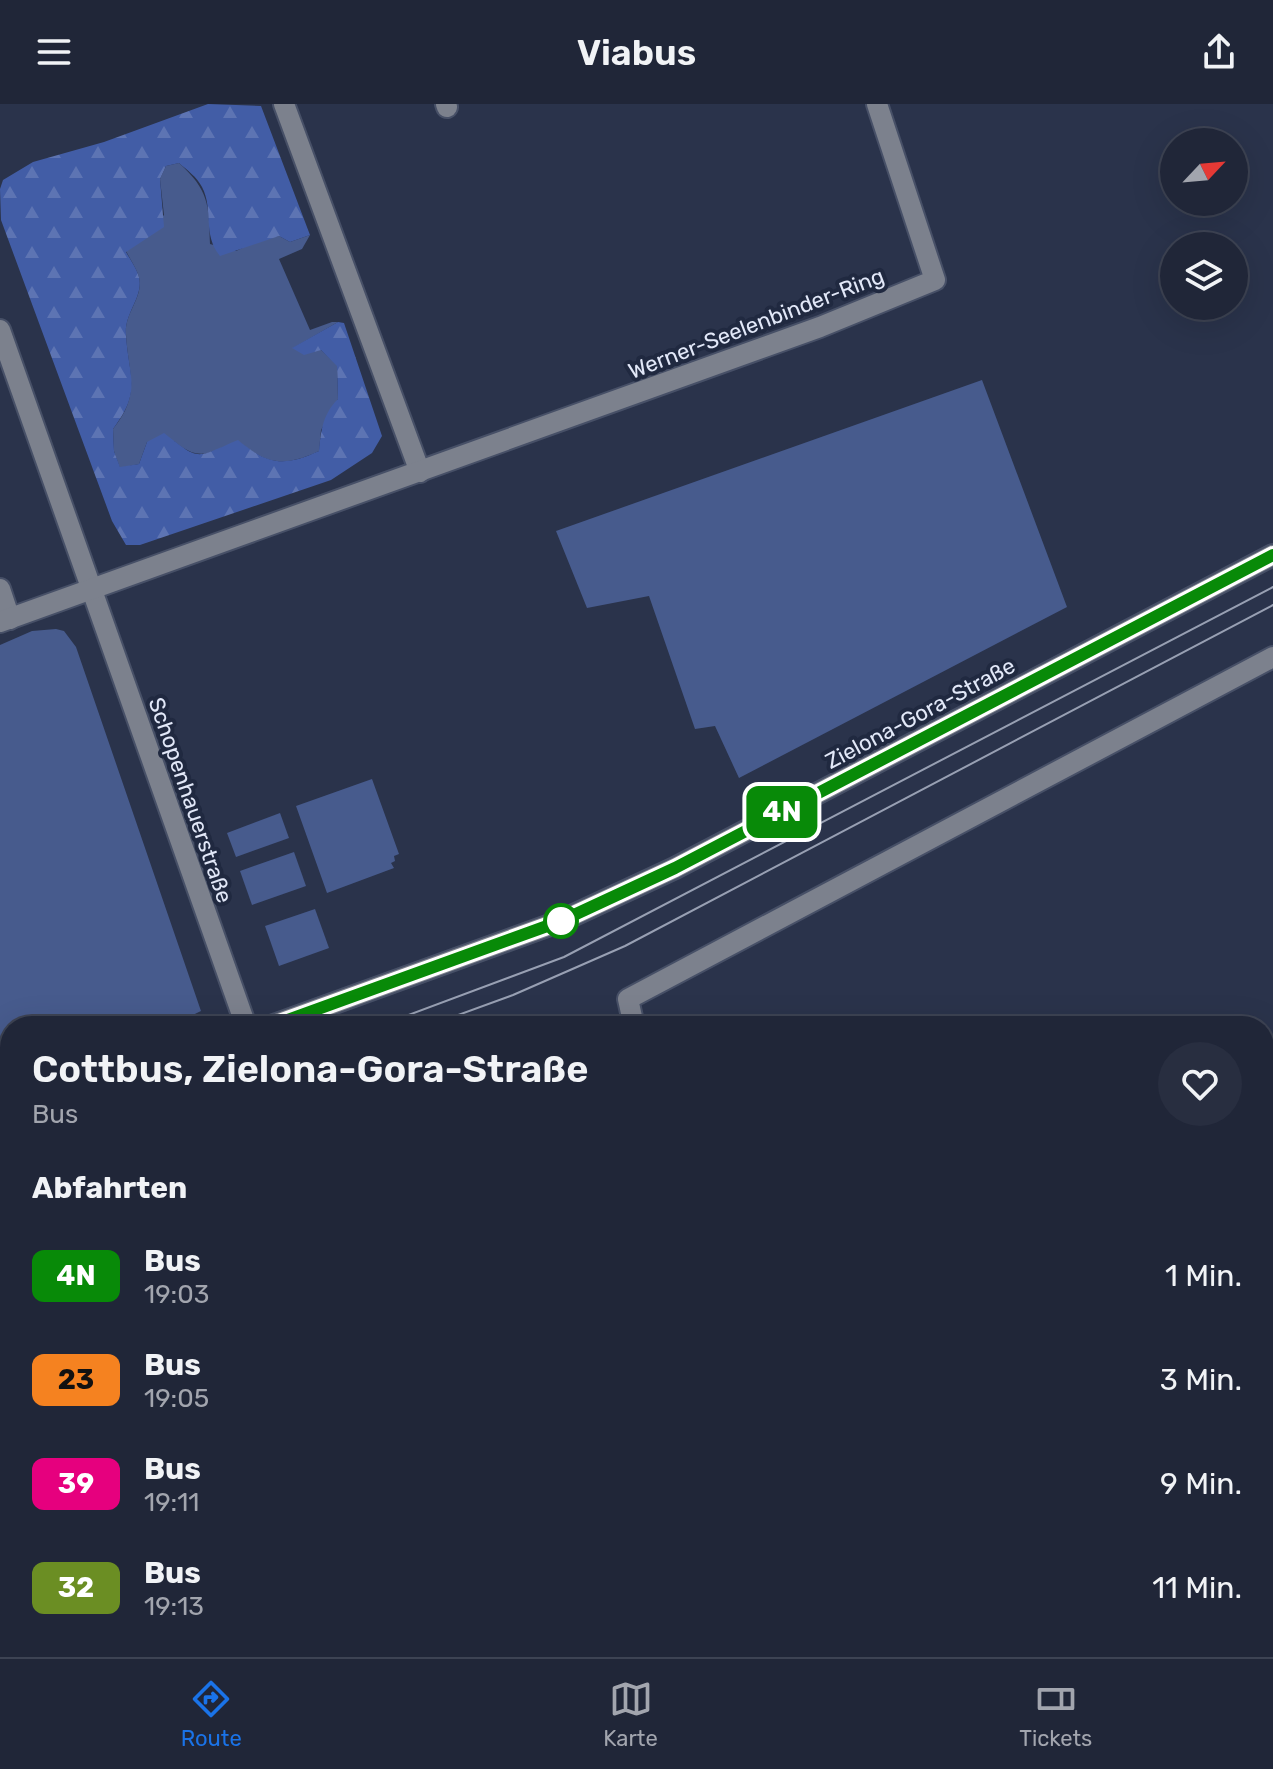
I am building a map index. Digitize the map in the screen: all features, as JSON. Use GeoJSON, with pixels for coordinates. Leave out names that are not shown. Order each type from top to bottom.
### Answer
{"type":"FeatureCollection","features":[{"type":"Feature","properties":{"kind":"street"},"geometry":{"type":"LineString","coordinates":[[284,104],[420,472]]}},
{"type":"Feature","properties":{"kind":"street","name":"Werner-Seelenbinder-Ring"},"geometry":{"type":"LineString","coordinates":[[92,589],[820,327],[935,280],[877,104]]}},
{"type":"Feature","properties":{"kind":"street","name":"Schopenhauerstraße"},"geometry":{"type":"LineString","coordinates":[[0,330],[242,1016]]}},
{"type":"Feature","properties":{"kind":"street","name":"Zielona-Gora-Straße"},"geometry":{"type":"LineString","coordinates":[[299,1016],[603,903],[703,854],[1273,555]]}},
{"type":"Feature","properties":{"kind":"street"},"geometry":{"type":"LineString","coordinates":[[0,589],[5,620],[92,589]]}},
{"type":"Feature","properties":{"kind":"street"},"geometry":{"type":"LineString","coordinates":[[632,1016],[628,999],[1273,657]]}},
{"type":"Feature","properties":{"kind":"shaded area"},"geometry":{"type":"Polygon","coordinates":[[[179,163],[202,190],[209,219],[210,244],[236,251],[259,240],[279,236],[290,242],[310,235],[302,249],[279,259],[310,330],[338,322],[293,348],[321,350],[337,365],[338,399],[321,430],[319,451],[296,460],[277,461],[258,455],[238,441],[212,452],[198,454],[174,441],[147,442],[139,464],[120,468],[114,451],[113,429],[128,405],[131,383],[126,326],[140,282],[126,251],[164,215],[160,179],[166,166],[179,163]]]}},
{"type":"Feature","properties":{"kind":"shaded area"},"geometry":{"type":"Polygon","coordinates":[[[982,380],[1067,607],[739,778],[715,726],[695,729],[649,596],[587,608],[556,531],[982,380]]]}},
{"type":"Feature","properties":{"kind":"shaded area"},"geometry":{"type":"Polygon","coordinates":[[[32,631],[64,631],[76,647],[201,1011],[191,1016],[0,1016],[0,645],[32,631]]]}},
{"type":"Feature","properties":{"kind":"shaded area"},"geometry":{"type":"Polygon","coordinates":[[[372,779],[399,854],[394,856],[395,861],[391,863],[394,868],[327,893],[296,806],[372,779]]]}},
{"type":"Feature","properties":{"kind":"shaded area"},"geometry":{"type":"Polygon","coordinates":[[[280,813],[289,838],[236,857],[227,833],[280,813]]]}},
{"type":"Feature","properties":{"kind":"shaded area"},"geometry":{"type":"Polygon","coordinates":[[[294,852],[306,886],[252,905],[240,871],[294,852]]]}},
{"type":"Feature","properties":{"kind":"shaded area"},"geometry":{"type":"Polygon","coordinates":[[[315,909],[329,948],[279,966],[265,926],[315,909]]]}},
{"type":"Feature","properties":{"kind":"green space"},"geometry":{"type":"Polygon","coordinates":[[[208,104],[261,106],[310,235],[290,242],[279,236],[220,256],[211,239],[207,204],[200,183],[179,163],[166,166],[160,179],[164,227],[126,252],[140,282],[126,326],[131,393],[113,429],[114,451],[120,467],[139,464],[147,442],[164,433],[185,449],[199,454],[238,440],[258,455],[277,461],[296,460],[319,451],[324,423],[338,399],[337,366],[321,350],[304,355],[292,348],[338,322],[344,323],[382,436],[372,453],[331,480],[140,545],[126,545],[112,521],[1,220],[0,189],[3,180],[33,162],[104,142],[208,104]]]}},
{"type":"Feature","properties":{"kind":"tram line"},"geometry":{"type":"LineString","coordinates":[[406,1016],[564,957],[1273,587]]}},
{"type":"Feature","properties":{"kind":"tram line"},"geometry":{"type":"LineString","coordinates":[[455,1016],[513,995],[625,946],[1273,605]]}},
{"type":"Feature","properties":{"kind":"bus line","name":"4N"},"geometry":{"type":"LineString","coordinates":[[299,1016],[603,903],[1273,555]]}}]}
